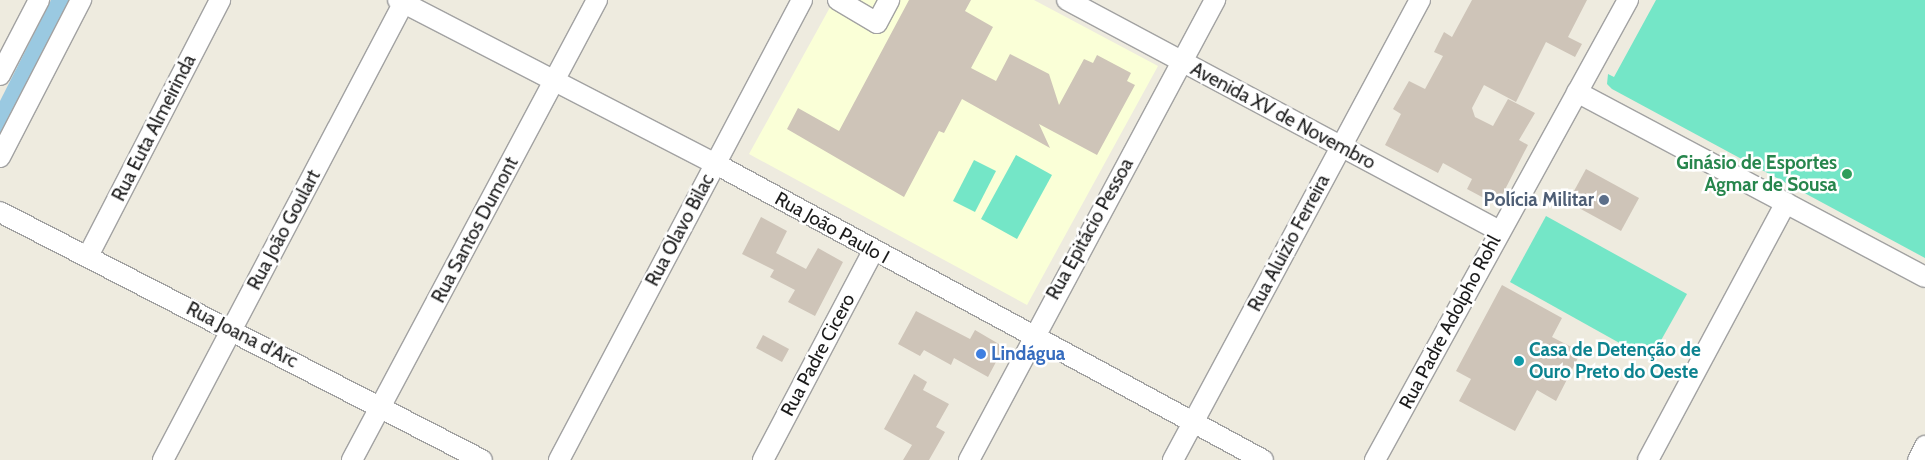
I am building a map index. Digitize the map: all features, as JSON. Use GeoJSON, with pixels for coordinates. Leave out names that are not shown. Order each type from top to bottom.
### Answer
{"type":"FeatureCollection","features":[{"type":"Feature","properties":{"kind":"street"},"geometry":{"type":"LineString","coordinates":[[0,75],[39,0]]}},
{"type":"Feature","properties":{"kind":"street"},"geometry":{"type":"LineString","coordinates":[[0,157],[81,0]]}},
{"type":"Feature","properties":{"kind":"street","name":"Rua Euta Almeirinda"},"geometry":{"type":"LineString","coordinates":[[88,256],[220,0]]}},
{"type":"Feature","properties":{"kind":"street","name":"Rua Santos Dumont"},"geometry":{"type":"LineString","coordinates":[[352,460],[597,0]]}},
{"type":"Feature","properties":{"kind":"street","name":"Rua Olavo Bilac"},"geometry":{"type":"LineString","coordinates":[[559,460],[802,0]]}},
{"type":"Feature","properties":{"kind":"street"},"geometry":{"type":"LineString","coordinates":[[838,0],[877,22],[889,0]]}},
{"type":"Feature","properties":{"kind":"street","name":"Avenida XV de Novembro"},"geometry":{"type":"LineString","coordinates":[[1067,0],[1499,232]]}},
{"type":"Feature","properties":{"kind":"street","name":"Rua Epitácio Pessoa"},"geometry":{"type":"LineString","coordinates":[[969,460],[1033,333],[1215,0]]}},
{"type":"Feature","properties":{"kind":"street","name":"Rua Aluizio Ferreira"},"geometry":{"type":"LineString","coordinates":[[1173,460],[1420,0]]}},
{"type":"Feature","properties":{"kind":"street","name":"Rua Padre Adolpho Rohl"},"geometry":{"type":"LineString","coordinates":[[1375,460],[1628,0]]}},
{"type":"Feature","properties":{"kind":"street","name":"Rua João Paulo I"},"geometry":{"type":"LineString","coordinates":[[402,1],[716,164],[873,251],[1033,333],[1262,460]]}},
{"type":"Feature","properties":{"kind":"street","name":"Rua João Goulart"},"geometry":{"type":"LineString","coordinates":[[163,460],[402,1]]}},
{"type":"Feature","properties":{"kind":"street"},"geometry":{"type":"LineString","coordinates":[[1577,92],[1925,277]]}},
{"type":"Feature","properties":{"kind":"street"},"geometry":{"type":"LineString","coordinates":[[1648,460],[1786,203]]}},
{"type":"Feature","properties":{"kind":"street","name":"Rua Joana d'Arc"},"geometry":{"type":"LineString","coordinates":[[0,212],[231,331],[381,405],[482,460]]}},
{"type":"Feature","properties":{"kind":"street","name":"Rua Padre Cicero"},"geometry":{"type":"LineString","coordinates":[[763,460],[873,251]]}},
{"type":"Feature","properties":{"kind":"shaded area"},"geometry":{"type":"Polygon","coordinates":[[[834,0],[1034,0],[1158,66],[1027,305],[749,154],[834,0]]]}},
{"type":"Feature","properties":{"kind":"green space","name":"Ginásio de Esportes Agmar de Sousa"},"geometry":{"type":"Polygon","coordinates":[[[1656,0],[1925,0],[1925,258],[1612,89],[1607,84],[1608,74],[1614,77],[1656,0]]]}},
{"type":"Feature","properties":{"kind":"green space"},"geometry":{"type":"Polygon","coordinates":[[[1016,155],[1052,175],[1017,239],[981,219],[1016,155]]]}},
{"type":"Feature","properties":{"kind":"green space"},"geometry":{"type":"Polygon","coordinates":[[[974,160],[996,171],[975,212],[953,201],[974,160]]]}},
{"type":"Feature","properties":{"kind":"green space"},"geometry":{"type":"Polygon","coordinates":[[[1546,216],[1687,294],[1650,360],[1510,282],[1546,216]]]}},
{"type":"Feature","properties":{"kind":"water"},"geometry":{"type":"Polygon","coordinates":[[[51,0],[73,0],[0,141],[0,101],[51,0]]]}},
{"type":"Feature","properties":{"kind":"building"},"geometry":{"type":"Polygon","coordinates":[[[909,0],[971,0],[965,11],[993,27],[971,68],[996,81],[1010,54],[1049,74],[1059,105],[1084,59],[1093,63],[1097,55],[1131,73],[1127,81],[1135,85],[1097,155],[1039,124],[1050,148],[962,99],[944,133],[939,131],[904,197],[787,129],[798,108],[839,131],[909,0]]]}},
{"type":"Feature","properties":{"kind":"building"},"geometry":{"type":"Polygon","coordinates":[[[1472,0],[1587,0],[1568,37],[1582,44],[1575,57],[1546,42],[1516,102],[1484,85],[1472,108],[1475,117],[1493,126],[1508,99],[1535,113],[1519,140],[1528,145],[1497,205],[1467,189],[1472,179],[1443,163],[1438,173],[1385,145],[1401,114],[1393,109],[1409,81],[1425,89],[1443,56],[1434,52],[1444,32],[1452,37],[1472,0]]]}},
{"type":"Feature","properties":{"kind":"building","name":"Polícia Militar"},"geometry":{"type":"Polygon","coordinates":[[[1586,169],[1639,198],[1621,231],[1568,202],[1586,169]]]}},
{"type":"Feature","properties":{"kind":"building"},"geometry":{"type":"Polygon","coordinates":[[[761,217],[787,231],[776,253],[806,269],[818,248],[843,262],[815,316],[788,302],[795,290],[770,277],[774,270],[742,254],[761,217]]]}},
{"type":"Feature","properties":{"kind":"building","name":"Casa de Detenção de Ouro Preto do Oeste"},"geometry":{"type":"Polygon","coordinates":[[[1502,285],[1562,318],[1552,337],[1581,352],[1556,401],[1537,390],[1515,431],[1459,401],[1471,379],[1456,371],[1502,285]]]}},
{"type":"Feature","properties":{"kind":"building"},"geometry":{"type":"Polygon","coordinates":[[[916,311],[970,339],[975,330],[1004,347],[988,377],[954,358],[951,365],[924,350],[920,356],[898,344],[916,311]]]}},
{"type":"Feature","properties":{"kind":"building"},"geometry":{"type":"Polygon","coordinates":[[[763,335],[789,349],[782,362],[756,348],[763,335]]]}},
{"type":"Feature","properties":{"kind":"building"},"geometry":{"type":"Polygon","coordinates":[[[914,374],[927,382],[923,390],[949,404],[936,427],[945,432],[929,460],[903,460],[912,445],[884,429],[914,374]]]}},
{"type":"Feature","properties":{"kind":"place","name":"Ginásio de Esportes Agmar de Sousa"},"geometry":{"type":"Point","coordinates":[1847,174]}},
{"type":"Feature","properties":{"kind":"place","name":"Polícia Militar"},"geometry":{"type":"Point","coordinates":[1604,200]}},
{"type":"Feature","properties":{"kind":"place","name":"Lindágua"},"geometry":{"type":"Point","coordinates":[981,354]}},
{"type":"Feature","properties":{"kind":"place","name":"Casa de Detenção de Ouro Preto do Oeste"},"geometry":{"type":"Point","coordinates":[1519,361]}}]}
